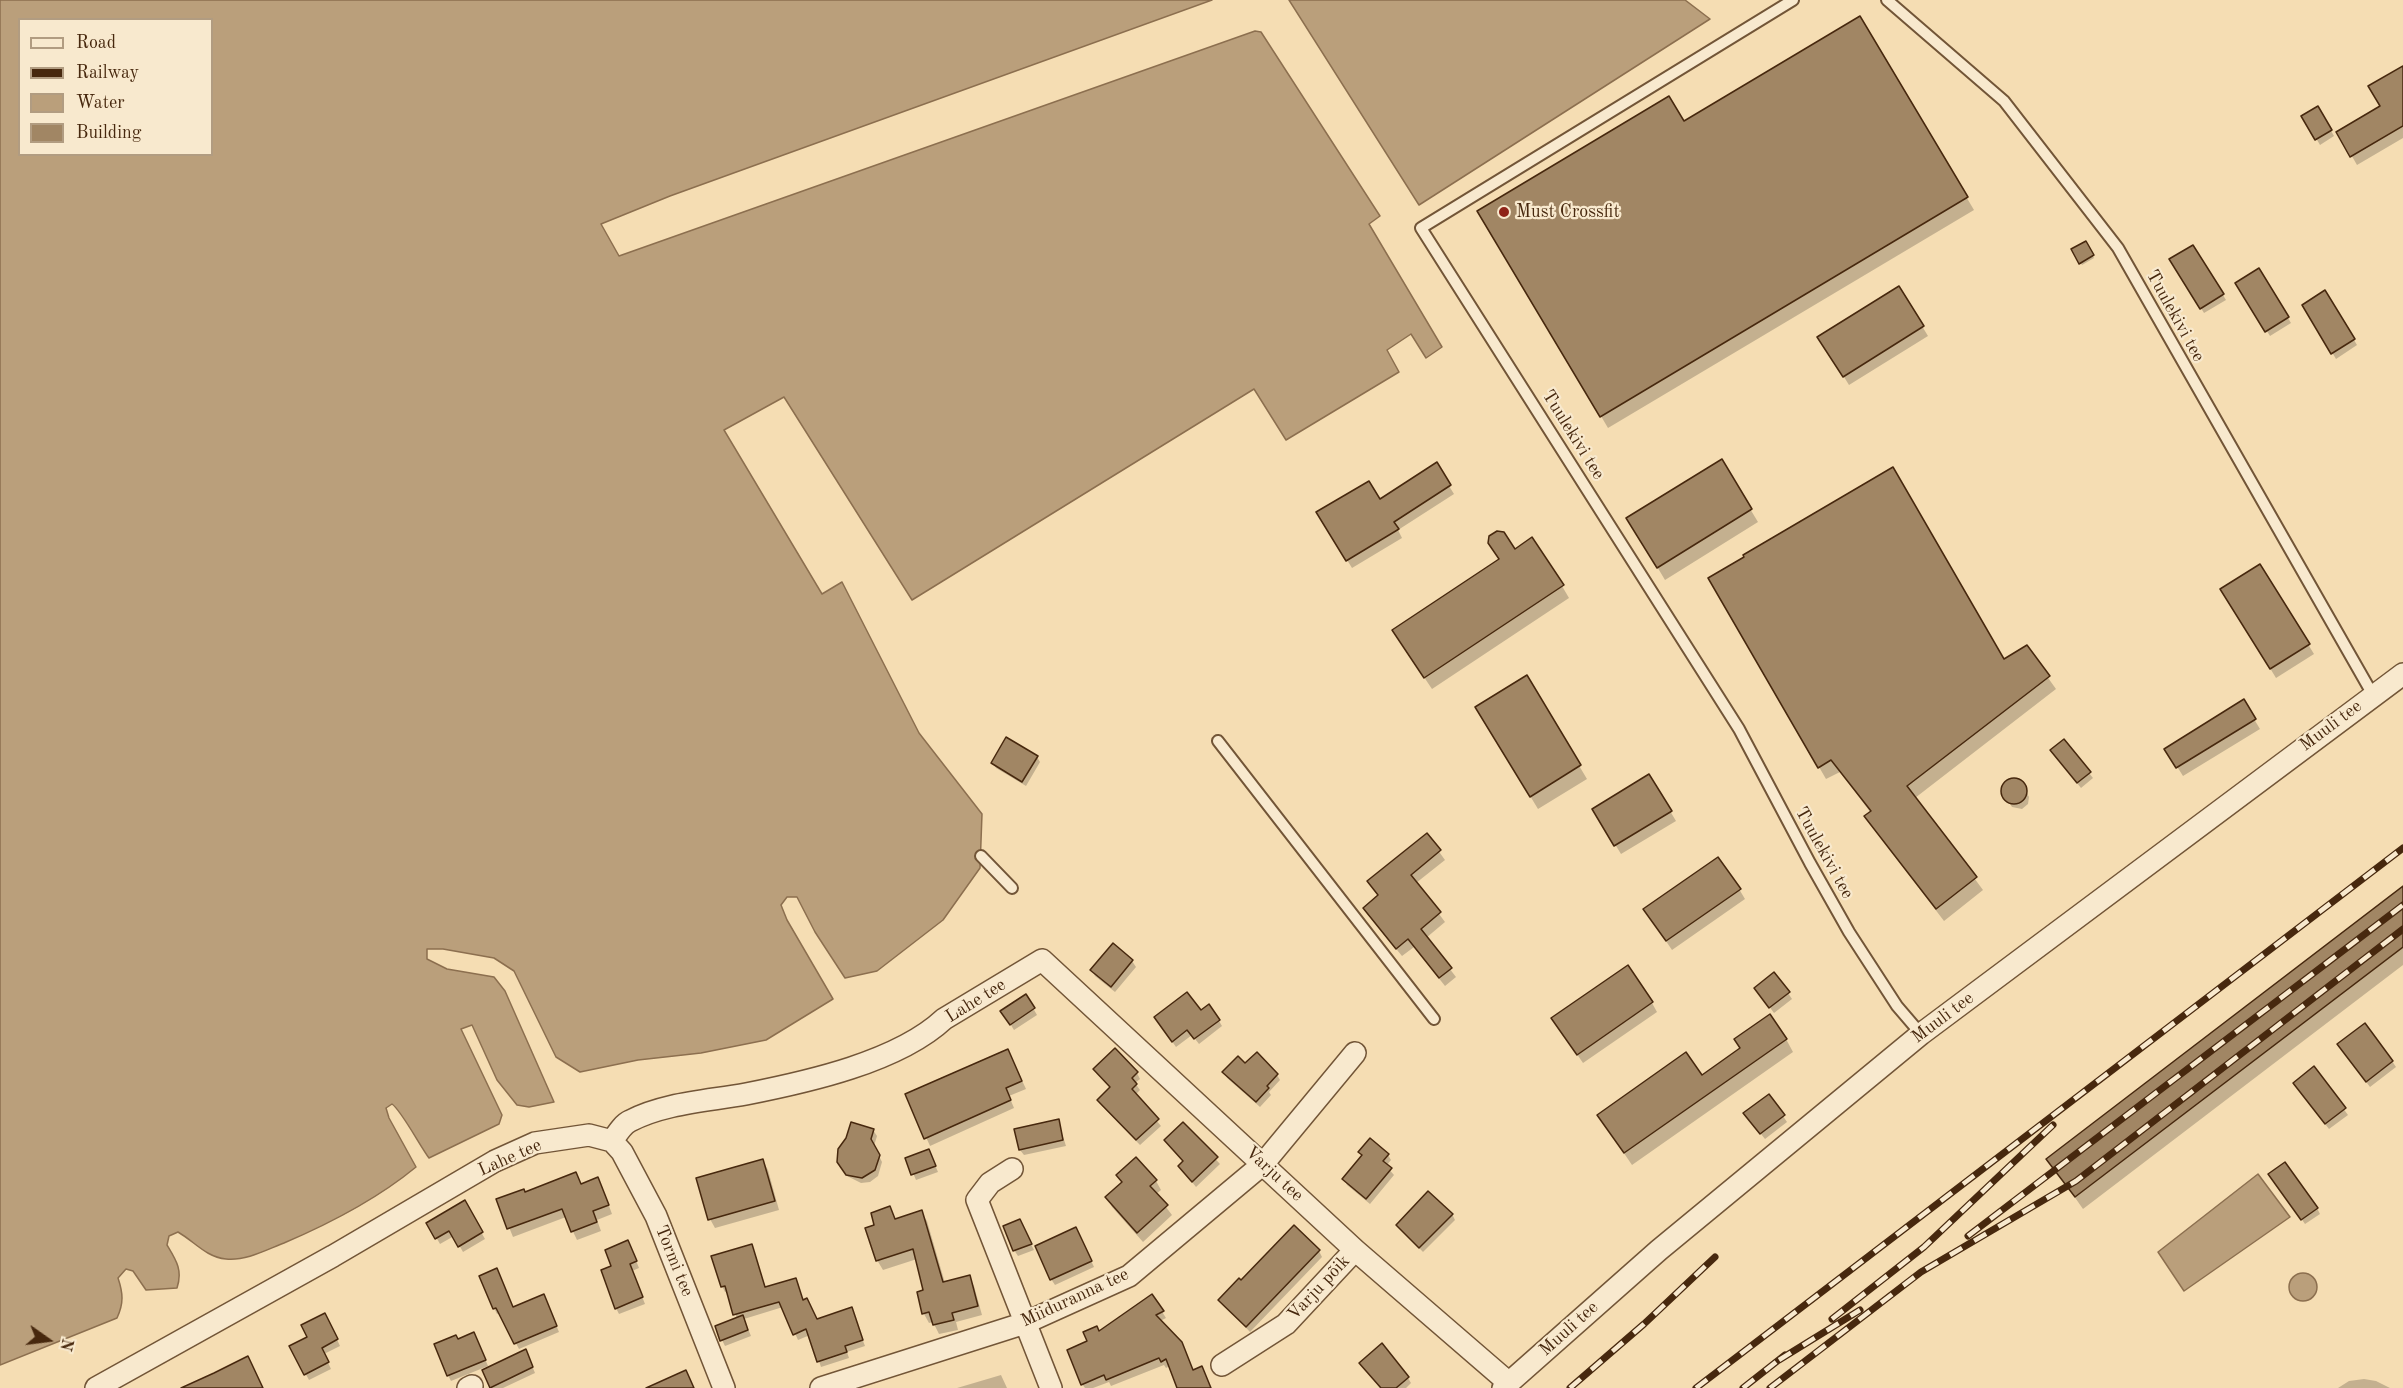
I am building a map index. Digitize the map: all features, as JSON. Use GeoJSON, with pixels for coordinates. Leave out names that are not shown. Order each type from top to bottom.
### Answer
{"type":"FeatureCollection","features":[{"type":"Feature","properties":{"kind":"street","name":"Muuli tee"},"geometry":{"type":"LineString","coordinates":[[1506,1385],[1659,1250],[1921,1034],[2403,674]]}},
{"type":"Feature","properties":{"kind":"street","name":"Lahe tee"},"geometry":{"type":"LineString","coordinates":[[96,1388],[333,1257],[495,1161],[535,1143],[588,1135],[612,1141],[628,1121],[661,1110],[783,1086],[885,1056],[932,1030],[944,1019],[1042,960]]}},
{"type":"Feature","properties":{"kind":"street","name":"Varju tee"},"geometry":{"type":"LineString","coordinates":[[1042,960],[1355,1250],[1506,1385]]}},
{"type":"Feature","properties":{"kind":"street","name":"Miiduranna tee"},"geometry":{"type":"LineString","coordinates":[[821,1388],[1025,1323],[1129,1276],[1263,1164],[1355,1053]]}},
{"type":"Feature","properties":{"kind":"street","name":"Tormi tee"},"geometry":{"type":"LineString","coordinates":[[612,1141],[622,1152],[656,1216],[724,1388]]}},
{"type":"Feature","properties":{"kind":"street"},"geometry":{"type":"LineString","coordinates":[[1012,1169],[990,1183],[977,1200],[1051,1388]]}},
{"type":"Feature","properties":{"kind":"street","name":"Varju põik"},"geometry":{"type":"LineString","coordinates":[[1222,1365],[1286,1324],[1355,1250]]}},
{"type":"Feature","properties":{"kind":"lane","name":"Tuulekivi tee"},"geometry":{"type":"LineString","coordinates":[[1793,0],[1421,228],[1739,729],[1849,932],[1897,1006],[1921,1034]]}},
{"type":"Feature","properties":{"kind":"lane","name":"Tuulekivi tee"},"geometry":{"type":"LineString","coordinates":[[1887,0],[2004,101],[2118,248],[2373,695]]}},
{"type":"Feature","properties":{"kind":"lane"},"geometry":{"type":"LineString","coordinates":[[1218,741],[1434,1019]]}},
{"type":"Feature","properties":{"kind":"lane"},"geometry":{"type":"LineString","coordinates":[[981,856],[1012,888]]}},
{"type":"Feature","properties":{"kind":"water"},"geometry":{"type":"Polygon","coordinates":[[[0,0],[1212,0],[670,196],[601,224],[619,256],[1255,31],[1261,32],[1380,216],[1369,224],[1442,347],[1426,358],[1411,334],[1387,350],[1399,372],[1286,440],[1254,389],[912,600],[784,397],[724,430],[822,594],[842,582],[919,733],[982,814],[980,868],[943,920],[877,971],[845,978],[815,932],[797,897],[787,897],[781,905],[787,920],[833,999],[766,1040],[701,1053],[638,1060],[580,1072],[556,1057],[514,971],[494,958],[443,949],[427,949],[427,959],[447,969],[494,977],[505,991],[554,1102],[529,1107],[517,1105],[497,1080],[472,1025],[461,1029],[502,1115],[499,1124],[429,1158],[392,1104],[386,1108],[389,1118],[416,1167],[401,1179],[353,1210],[248,1257],[219,1258],[178,1232],[169,1236],[167,1245],[179,1270],[177,1288],[146,1290],[133,1271],[126,1269],[118,1278],[122,1298],[117,1318],[0,1365],[0,0]]]}},
{"type":"Feature","properties":{"kind":"water"},"geometry":{"type":"Polygon","coordinates":[[[1289,0],[1685,0],[1710,19],[1419,205],[1289,0]]]}},
{"type":"Feature","properties":{"kind":"water"},"geometry":{"type":"Polygon","coordinates":[[[2258,1174],[2290,1217],[2184,1291],[2158,1252],[2258,1174]]]}},
{"type":"Feature","properties":{"kind":"water"},"geometry":{"type":"Polygon","coordinates":[[[2303,1273],[2313,1277],[2317,1287],[2313,1297],[2303,1301],[2293,1297],[2289,1287],[2293,1277],[2303,1273]]]}},
{"type":"Feature","properties":{"kind":"building"},"geometry":{"type":"Polygon","coordinates":[[[1860,16],[1968,197],[1600,417],[1477,211],[1669,96],[1684,121],[1860,16]]]}},
{"type":"Feature","properties":{"kind":"building"},"geometry":{"type":"Polygon","coordinates":[[[2403,66],[2403,126],[2350,157],[2336,132],[2380,106],[2368,86],[2403,66]]]}},
{"type":"Feature","properties":{"kind":"building"},"geometry":{"type":"Polygon","coordinates":[[[2318,106],[2332,130],[2315,140],[2301,116],[2318,106]]]}},
{"type":"Feature","properties":{"kind":"building"},"geometry":{"type":"Polygon","coordinates":[[[2086,241],[2094,255],[2079,264],[2071,249],[2086,241]]]}},
{"type":"Feature","properties":{"kind":"building"},"geometry":{"type":"Polygon","coordinates":[[[2193,245],[2224,294],[2200,309],[2169,259],[2193,245]]]}},
{"type":"Feature","properties":{"kind":"building"},"geometry":{"type":"Polygon","coordinates":[[[2259,268],[2289,317],[2265,332],[2235,283],[2259,268]]]}},
{"type":"Feature","properties":{"kind":"building"},"geometry":{"type":"Polygon","coordinates":[[[1899,286],[1924,326],[1843,377],[1817,337],[1899,286]]]}},
{"type":"Feature","properties":{"kind":"building"},"geometry":{"type":"Polygon","coordinates":[[[2325,290],[2355,339],[2331,354],[2302,305],[2325,290]]]}},
{"type":"Feature","properties":{"kind":"building"},"geometry":{"type":"Polygon","coordinates":[[[1722,459],[1752,509],[1657,568],[1626,518],[1722,459]]]}},
{"type":"Feature","properties":{"kind":"building"},"geometry":{"type":"Polygon","coordinates":[[[1437,462],[1451,485],[1394,522],[1399,529],[1346,561],[1316,512],[1369,481],[1380,499],[1437,462]]]}},
{"type":"Feature","properties":{"kind":"building"},"geometry":{"type":"Polygon","coordinates":[[[1893,467],[2004,659],[2027,645],[2050,676],[1907,786],[1977,877],[1936,909],[1864,816],[1871,811],[1831,760],[1818,768],[1708,578],[1893,467]]]}},
{"type":"Feature","properties":{"kind":"building"},"geometry":{"type":"Polygon","coordinates":[[[1497,531],[1504,532],[1515,549],[1532,537],[1564,585],[1424,678],[1392,630],[1499,559],[1488,543],[1489,536],[1497,531]]]}},
{"type":"Feature","properties":{"kind":"building"},"geometry":{"type":"Polygon","coordinates":[[[2260,564],[2310,644],[2270,669],[2220,589],[2260,564]]]}},
{"type":"Feature","properties":{"kind":"building"},"geometry":{"type":"Polygon","coordinates":[[[1527,675],[1581,765],[1530,797],[1475,707],[1527,675]]]}},
{"type":"Feature","properties":{"kind":"building"},"geometry":{"type":"Polygon","coordinates":[[[2244,699],[2256,719],[2176,768],[2164,749],[2244,699]]]}},
{"type":"Feature","properties":{"kind":"building"},"geometry":{"type":"Polygon","coordinates":[[[1006,737],[1038,756],[1022,782],[991,763],[1006,737]]]}},
{"type":"Feature","properties":{"kind":"building"},"geometry":{"type":"Polygon","coordinates":[[[2064,739],[2091,772],[2077,783],[2050,750],[2064,739]]]}},
{"type":"Feature","properties":{"kind":"building"},"geometry":{"type":"Polygon","coordinates":[[[1649,774],[1672,811],[1614,846],[1592,809],[1649,774]]]}},
{"type":"Feature","properties":{"kind":"building"},"geometry":{"type":"Polygon","coordinates":[[[2014,778],[2023,782],[2027,791],[2023,800],[2014,804],[2005,800],[2001,791],[2005,782],[2014,778]]]}},
{"type":"Feature","properties":{"kind":"building"},"geometry":{"type":"Polygon","coordinates":[[[1427,833],[1441,850],[1411,875],[1441,912],[1421,929],[1452,968],[1439,978],[1408,939],[1396,949],[1363,908],[1378,895],[1367,881],[1427,833]]]}},
{"type":"Feature","properties":{"kind":"building"},"geometry":{"type":"Polygon","coordinates":[[[1718,857],[1741,889],[1666,941],[1643,909],[1718,857]]]}},
{"type":"Feature","properties":{"kind":"building"},"geometry":{"type":"Polygon","coordinates":[[[2403,886],[2403,947],[2075,1197],[2046,1159],[2403,886]]]}},
{"type":"Feature","properties":{"kind":"building"},"geometry":{"type":"Polygon","coordinates":[[[1113,943],[1133,960],[1111,987],[1090,970],[1113,943]]]}},
{"type":"Feature","properties":{"kind":"building"},"geometry":{"type":"Polygon","coordinates":[[[1628,965],[1653,1002],[1577,1055],[1551,1018],[1628,965]]]}},
{"type":"Feature","properties":{"kind":"building"},"geometry":{"type":"Polygon","coordinates":[[[1774,972],[1790,992],[1769,1008],[1754,988],[1774,972]]]}},
{"type":"Feature","properties":{"kind":"building"},"geometry":{"type":"Polygon","coordinates":[[[1187,992],[1201,1010],[1209,1004],[1220,1020],[1194,1039],[1187,1030],[1172,1042],[1154,1017],[1187,992]]]}},
{"type":"Feature","properties":{"kind":"building"},"geometry":{"type":"Polygon","coordinates":[[[1026,994],[1035,1008],[1010,1025],[1000,1011],[1026,994]]]}},
{"type":"Feature","properties":{"kind":"building"},"geometry":{"type":"Polygon","coordinates":[[[1770,1014],[1787,1039],[1624,1153],[1597,1115],[1686,1052],[1702,1075],[1740,1048],[1734,1039],[1770,1014]]]}},
{"type":"Feature","properties":{"kind":"building"},"geometry":{"type":"Polygon","coordinates":[[[2365,1023],[2393,1061],[2366,1082],[2337,1044],[2365,1023]]]}},
{"type":"Feature","properties":{"kind":"building"},"geometry":{"type":"Polygon","coordinates":[[[1115,1048],[1138,1072],[1132,1078],[1137,1084],[1132,1089],[1159,1119],[1136,1140],[1097,1100],[1110,1087],[1093,1069],[1115,1048]]]}},
{"type":"Feature","properties":{"kind":"building"},"geometry":{"type":"Polygon","coordinates":[[[1008,1049],[1022,1081],[1006,1088],[1011,1100],[924,1139],[905,1094],[1008,1049]]]}},
{"type":"Feature","properties":{"kind":"building"},"geometry":{"type":"Polygon","coordinates":[[[1257,1052],[1278,1074],[1256,1102],[1222,1072],[1238,1056],[1245,1063],[1257,1052]]]}},
{"type":"Feature","properties":{"kind":"building"},"geometry":{"type":"Polygon","coordinates":[[[2314,1066],[2346,1108],[2325,1124],[2293,1083],[2314,1066]]]}},
{"type":"Feature","properties":{"kind":"building"},"geometry":{"type":"Polygon","coordinates":[[[1769,1094],[1785,1115],[1760,1134],[1743,1113],[1769,1094]]]}},
{"type":"Feature","properties":{"kind":"building"},"geometry":{"type":"Polygon","coordinates":[[[1059,1119],[1063,1140],[1019,1150],[1014,1129],[1059,1119]]]}},
{"type":"Feature","properties":{"kind":"building"},"geometry":{"type":"Polygon","coordinates":[[[851,1122],[874,1129],[871,1139],[880,1155],[875,1170],[862,1178],[846,1175],[837,1162],[838,1149],[846,1138],[851,1122]]]}},
{"type":"Feature","properties":{"kind":"building"},"geometry":{"type":"Polygon","coordinates":[[[1183,1122],[1218,1157],[1192,1182],[1178,1166],[1183,1161],[1164,1140],[1183,1122]]]}},
{"type":"Feature","properties":{"kind":"building"},"geometry":{"type":"Polygon","coordinates":[[[1370,1138],[1389,1154],[1383,1161],[1392,1168],[1366,1199],[1342,1179],[1362,1155],[1358,1152],[1370,1138]]]}},
{"type":"Feature","properties":{"kind":"building"},"geometry":{"type":"Polygon","coordinates":[[[929,1149],[936,1166],[911,1175],[905,1158],[929,1149]]]}},
{"type":"Feature","properties":{"kind":"building"},"geometry":{"type":"Polygon","coordinates":[[[1136,1157],[1157,1180],[1150,1186],[1168,1205],[1137,1233],[1105,1197],[1122,1182],[1116,1175],[1136,1157]]]}},
{"type":"Feature","properties":{"kind":"building"},"geometry":{"type":"Polygon","coordinates":[[[763,1159],[775,1201],[708,1220],[696,1178],[763,1159]]]}},
{"type":"Feature","properties":{"kind":"building"},"geometry":{"type":"Polygon","coordinates":[[[2285,1162],[2318,1208],[2301,1220],[2268,1174],[2285,1162]]]}},
{"type":"Feature","properties":{"kind":"building"},"geometry":{"type":"Polygon","coordinates":[[[576,1172],[581,1184],[598,1177],[609,1205],[593,1211],[597,1222],[571,1232],[562,1209],[507,1229],[496,1199],[524,1189],[525,1192],[576,1172]]]}},
{"type":"Feature","properties":{"kind":"building"},"geometry":{"type":"Polygon","coordinates":[[[1428,1191],[1453,1214],[1419,1248],[1396,1225],[1428,1191]]]}},
{"type":"Feature","properties":{"kind":"building"},"geometry":{"type":"Polygon","coordinates":[[[465,1200],[483,1232],[458,1247],[449,1231],[435,1239],[426,1223],[465,1200]]]}},
{"type":"Feature","properties":{"kind":"building"},"geometry":{"type":"Polygon","coordinates":[[[890,1206],[895,1219],[922,1210],[943,1282],[970,1275],[978,1306],[952,1313],[954,1320],[933,1325],[929,1312],[922,1314],[917,1292],[923,1290],[913,1249],[876,1261],[865,1228],[874,1225],[871,1213],[890,1206]]]}},
{"type":"Feature","properties":{"kind":"building"},"geometry":{"type":"Polygon","coordinates":[[[1020,1219],[1032,1244],[1013,1251],[1003,1226],[1020,1219]]]}},
{"type":"Feature","properties":{"kind":"building"},"geometry":{"type":"Polygon","coordinates":[[[1294,1225],[1320,1250],[1246,1327],[1218,1300],[1239,1278],[1241,1280],[1294,1225]]]}},
{"type":"Feature","properties":{"kind":"building"},"geometry":{"type":"Polygon","coordinates":[[[1076,1227],[1092,1261],[1050,1280],[1035,1246],[1076,1227]]]}},
{"type":"Feature","properties":{"kind":"building"},"geometry":{"type":"Polygon","coordinates":[[[628,1240],[637,1261],[630,1264],[643,1297],[615,1309],[601,1270],[611,1266],[605,1250],[628,1240]]]}},
{"type":"Feature","properties":{"kind":"building"},"geometry":{"type":"Polygon","coordinates":[[[752,1244],[765,1287],[796,1278],[803,1300],[807,1298],[817,1319],[852,1307],[863,1340],[845,1346],[847,1352],[817,1362],[806,1329],[793,1335],[779,1302],[733,1315],[725,1286],[721,1287],[711,1256],[752,1244]]]}},
{"type":"Feature","properties":{"kind":"building"},"geometry":{"type":"Polygon","coordinates":[[[497,1268],[513,1307],[544,1294],[557,1326],[514,1344],[496,1308],[493,1309],[479,1276],[497,1268]]]}},
{"type":"Feature","properties":{"kind":"building"},"geometry":{"type":"Polygon","coordinates":[[[1152,1294],[1164,1311],[1156,1315],[1182,1342],[1193,1370],[1202,1366],[1211,1388],[1177,1388],[1166,1359],[1161,1362],[1159,1358],[1106,1380],[1104,1375],[1081,1385],[1067,1350],[1087,1341],[1083,1332],[1097,1326],[1099,1331],[1152,1294]]]}},
{"type":"Feature","properties":{"kind":"building"},"geometry":{"type":"Polygon","coordinates":[[[325,1313],[338,1339],[322,1348],[329,1362],[304,1375],[289,1346],[307,1337],[301,1325],[325,1313]]]}},
{"type":"Feature","properties":{"kind":"building"},"geometry":{"type":"Polygon","coordinates":[[[743,1315],[748,1330],[720,1341],[715,1326],[743,1315]]]}},
{"type":"Feature","properties":{"kind":"building"},"geometry":{"type":"Polygon","coordinates":[[[474,1332],[486,1360],[447,1376],[434,1344],[456,1335],[458,1339],[474,1332]]]}},
{"type":"Feature","properties":{"kind":"building"},"geometry":{"type":"Polygon","coordinates":[[[1382,1343],[1409,1377],[1396,1388],[1381,1388],[1359,1363],[1382,1343]]]}},
{"type":"Feature","properties":{"kind":"building"},"geometry":{"type":"Polygon","coordinates":[[[526,1349],[533,1367],[490,1388],[482,1370],[526,1349]]]}},
{"type":"Feature","properties":{"kind":"building"},"geometry":{"type":"Polygon","coordinates":[[[248,1356],[263,1388],[181,1388],[214,1373],[248,1356]]]}},
{"type":"Feature","properties":{"kind":"building"},"geometry":{"type":"Polygon","coordinates":[[[686,1370],[694,1388],[646,1388],[686,1370]]]}},
{"type":"Feature","properties":{"kind":"railway"},"geometry":{"type":"LineString","coordinates":[[1696,1388],[2403,848]]}},
{"type":"Feature","properties":{"kind":"railway"},"geometry":{"type":"LineString","coordinates":[[1968,1236],[2403,905]]}},
{"type":"Feature","properties":{"kind":"railway"},"geometry":{"type":"LineString","coordinates":[[1770,1388],[1921,1272],[2076,1181],[2403,929]]}},
{"type":"Feature","properties":{"kind":"railway"},"geometry":{"type":"LineString","coordinates":[[1832,1319],[1924,1247],[2053,1125]]}},
{"type":"Feature","properties":{"kind":"railway"},"geometry":{"type":"LineString","coordinates":[[1570,1388],[1644,1324],[1715,1257]]}},
{"type":"Feature","properties":{"kind":"railway"},"geometry":{"type":"LineString","coordinates":[[1779,1360],[1860,1310]]}},
{"type":"Feature","properties":{"kind":"railway"},"geometry":{"type":"LineString","coordinates":[[1743,1388],[1785,1355]]}},
{"type":"Feature","properties":{"kind":"place","name":"Must Crossfit"},"geometry":{"type":"Point","coordinates":[1504,212]}}]}
